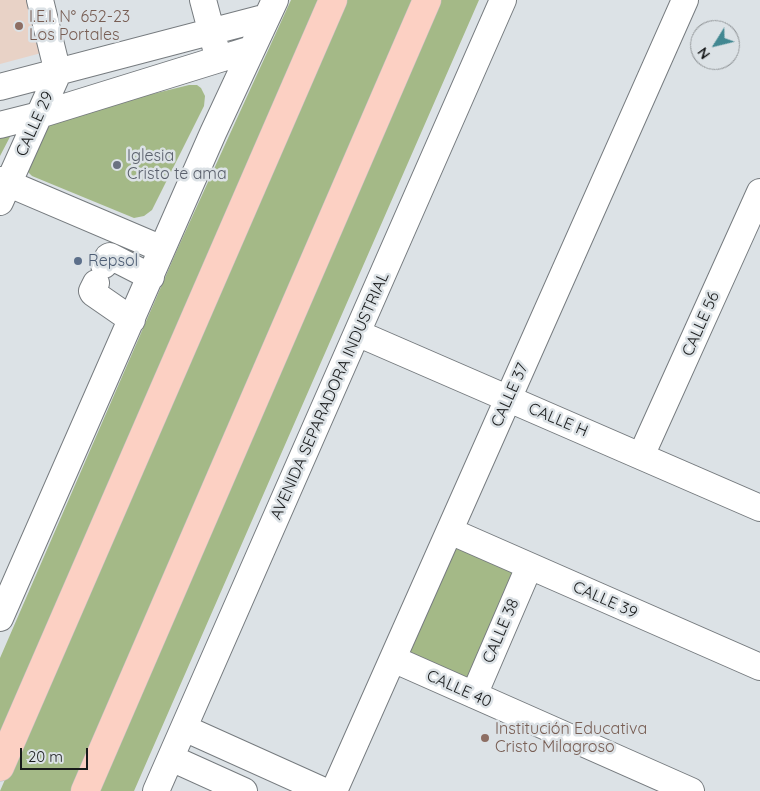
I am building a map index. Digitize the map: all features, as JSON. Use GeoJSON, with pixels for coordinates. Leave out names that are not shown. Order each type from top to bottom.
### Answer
{"type":"FeatureCollection","features":[{"type":"Feature","properties":{"kind":"main road"},"geometry":{"type":"LineString","coordinates":[[0,767],[333,0]]}},
{"type":"Feature","properties":{"kind":"main road"},"geometry":{"type":"LineString","coordinates":[[85,791],[427,0]]}},
{"type":"Feature","properties":{"kind":"street"},"geometry":{"type":"LineString","coordinates":[[40,0],[58,72]]}},
{"type":"Feature","properties":{"kind":"street"},"geometry":{"type":"LineString","coordinates":[[203,0],[218,59]]}},
{"type":"Feature","properties":{"kind":"street","name":"AVENIDA SEPARADORA INDUSTRIAL"},"geometry":{"type":"LineString","coordinates":[[156,791],[503,0]]}},
{"type":"Feature","properties":{"kind":"street","name":"CALLE 37"},"geometry":{"type":"LineString","coordinates":[[334,791],[685,0]]}},
{"type":"Feature","properties":{"kind":"street"},"geometry":{"type":"LineString","coordinates":[[0,87],[211,32],[271,8]]}},
{"type":"Feature","properties":{"kind":"street"},"geometry":{"type":"LineString","coordinates":[[0,618],[162,249],[271,8]]}},
{"type":"Feature","properties":{"kind":"street"},"geometry":{"type":"LineString","coordinates":[[0,125],[39,115],[252,49]]}},
{"type":"Feature","properties":{"kind":"street","name":"CALLE 29"},"geometry":{"type":"LineString","coordinates":[[3,188],[58,72]]}},
{"type":"Feature","properties":{"kind":"street"},"geometry":{"type":"LineString","coordinates":[[3,188],[162,249]]}},
{"type":"Feature","properties":{"kind":"street","name":"CALLE 56"},"geometry":{"type":"LineString","coordinates":[[641,456],[760,192]]}},
{"type":"Feature","properties":{"kind":"street"},"geometry":{"type":"LineString","coordinates":[[132,320],[92,291],[110,256],[150,277]]}},
{"type":"Feature","properties":{"kind":"street","name":"CALLE H"},"geometry":{"type":"LineString","coordinates":[[357,333],[760,508]]}},
{"type":"Feature","properties":{"kind":"street","name":"CALLE 39"},"geometry":{"type":"LineString","coordinates":[[450,531],[760,668]]}},
{"type":"Feature","properties":{"kind":"street","name":"CALLE 38"},"geometry":{"type":"LineString","coordinates":[[474,695],[529,567]]}},
{"type":"Feature","properties":{"kind":"street","name":"CALLE 40"},"geometry":{"type":"LineString","coordinates":[[393,659],[691,791]]}},
{"type":"Feature","properties":{"kind":"street"},"geometry":{"type":"LineString","coordinates":[[184,728],[324,791]]}},
{"type":"Feature","properties":{"kind":"street"},"geometry":{"type":"LineString","coordinates":[[171,758],[244,791]]}},
{"type":"Feature","properties":{"kind":"shaded area","name":"I.E.I. N° 652-23 Los Portales"},"geometry":{"type":"Polygon","coordinates":[[[0,0],[31,0],[45,52],[0,64],[0,0]]]}},
{"type":"Feature","properties":{"kind":"green space"},"geometry":{"type":"Polygon","coordinates":[[[291,0],[320,0],[0,735],[0,658],[177,250],[291,0]]]}},
{"type":"Feature","properties":{"kind":"green space"},"geometry":{"type":"Polygon","coordinates":[[[344,0],[417,0],[75,791],[0,791],[344,0]]]}},
{"type":"Feature","properties":{"kind":"green space"},"geometry":{"type":"Polygon","coordinates":[[[437,0],[479,0],[134,791],[95,791],[437,0]]]}},
{"type":"Feature","properties":{"kind":"green space"},"geometry":{"type":"Polygon","coordinates":[[[189,85],[197,85],[201,88],[205,96],[204,106],[152,210],[144,216],[134,218],[32,176],[28,172],[45,127],[59,117],[189,85]]]}},
{"type":"Feature","properties":{"kind":"green space"},"geometry":{"type":"Polygon","coordinates":[[[0,128],[12,133],[0,156],[0,128]]]}},
{"type":"Feature","properties":{"kind":"green space"},"geometry":{"type":"Polygon","coordinates":[[[455,540],[520,569],[468,683],[404,655],[455,540]]]}},
{"type":"Feature","properties":{"kind":"place","name":"I.E.I. N° 652-23 Los Portales"},"geometry":{"type":"Point","coordinates":[19,26]}},
{"type":"Feature","properties":{"kind":"place","name":"Iglesia Cristo te ama"},"geometry":{"type":"Point","coordinates":[117,165]}},
{"type":"Feature","properties":{"kind":"place","name":"Repsol"},"geometry":{"type":"Point","coordinates":[78,261]}},
{"type":"Feature","properties":{"kind":"place","name":"Institución Educativa Cristo Milagroso"},"geometry":{"type":"Point","coordinates":[485,738]}}]}
